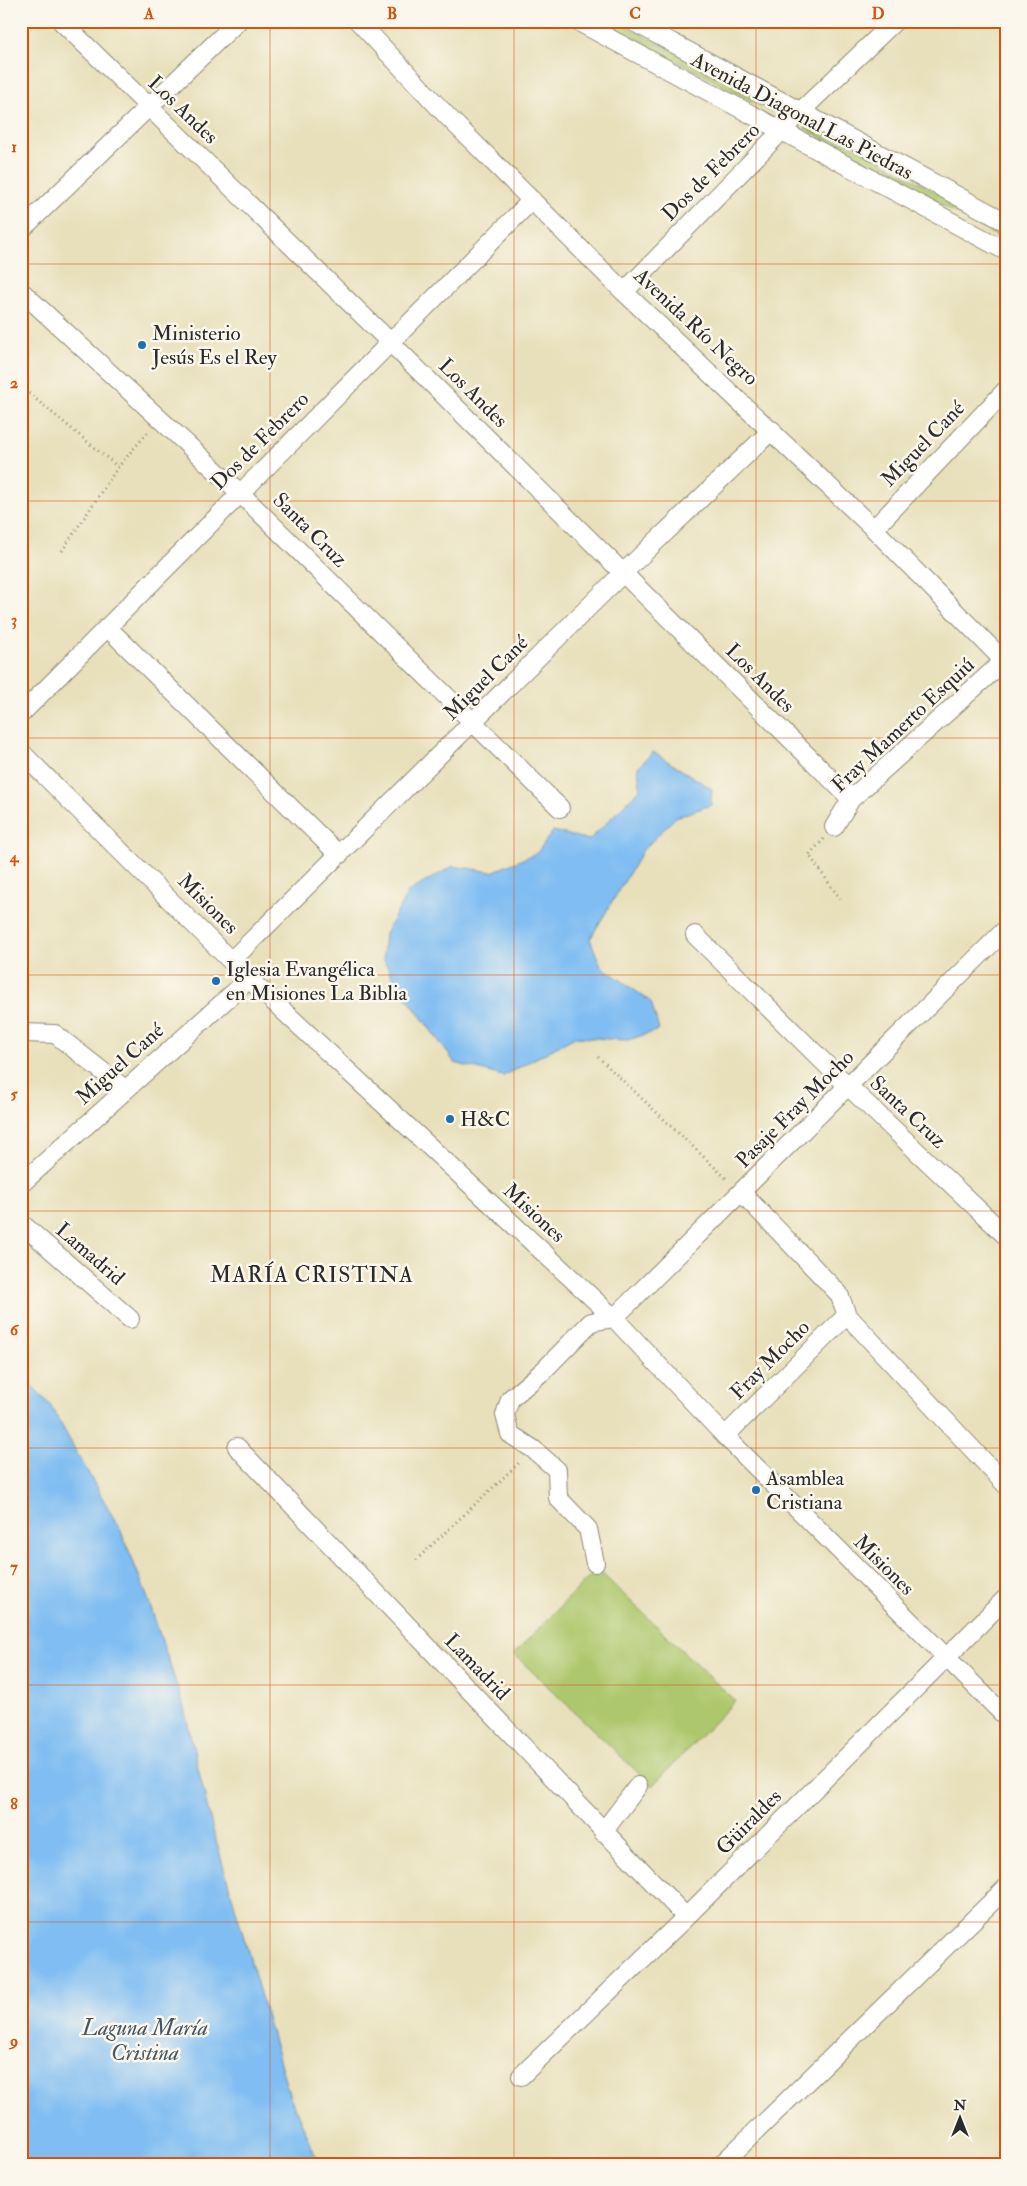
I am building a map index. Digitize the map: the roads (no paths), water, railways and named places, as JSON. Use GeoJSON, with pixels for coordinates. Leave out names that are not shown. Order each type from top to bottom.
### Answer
{"type":"FeatureCollection","features":[{"type":"Feature","properties":{"kind":"street","name":"Los Andes"},"geometry":{"type":"LineString","coordinates":[[61,21],[148,108],[390,342],[851,799]]}},
{"type":"Feature","properties":{"kind":"street"},"geometry":{"type":"LineString","coordinates":[[21,230],[238,21]]}},
{"type":"Feature","properties":{"kind":"street","name":"Avenida Río Negro"},"geometry":{"type":"LineString","coordinates":[[358,21],[448,116],[624,292],[772,430],[874,529],[1005,661]]}},
{"type":"Feature","properties":{"kind":"street","name":"Avenida Diagonal Las Piedras"},"geometry":{"type":"LineString","coordinates":[[577,21],[1006,251]]}},
{"type":"Feature","properties":{"kind":"street","name":"Avenida Diagonal Las Piedras"},"geometry":{"type":"LineString","coordinates":[[632,21],[1006,222]]}},
{"type":"Feature","properties":{"kind":"street","name":"Dos de Febrero"},"geometry":{"type":"LineString","coordinates":[[624,292],[784,131],[801,111],[895,21]]}},
{"type":"Feature","properties":{"kind":"street","name":"Dos de Febrero"},"geometry":{"type":"LineString","coordinates":[[21,714],[532,200]]}},
{"type":"Feature","properties":{"kind":"street","name":"Santa Cruz"},"geometry":{"type":"LineString","coordinates":[[21,291],[240,493],[560,808]]}},
{"type":"Feature","properties":{"kind":"street","name":"Miguel Cané"},"geometry":{"type":"LineString","coordinates":[[874,529],[1006,390]]}},
{"type":"Feature","properties":{"kind":"street","name":"Miguel Cané"},"geometry":{"type":"LineString","coordinates":[[232,960],[474,723],[622,573],[772,430]]}},
{"type":"Feature","properties":{"kind":"street"},"geometry":{"type":"LineString","coordinates":[[107,627],[339,856]]}},
{"type":"Feature","properties":{"kind":"street","name":"Fray Mamerto Esquiú"},"geometry":{"type":"LineString","coordinates":[[834,827],[851,799],[1005,661]]}},
{"type":"Feature","properties":{"kind":"street","name":"Misiones"},"geometry":{"type":"LineString","coordinates":[[21,752],[249,979],[614,1318],[725,1436],[944,1658],[1006,1717]]}},
{"type":"Feature","properties":{"kind":"street","name":"Pasaje Fray Mocho"},"geometry":{"type":"LineString","coordinates":[[614,1318],[849,1087],[1006,929]]}},
{"type":"Feature","properties":{"kind":"street","name":"Santa Cruz"},"geometry":{"type":"LineString","coordinates":[[695,935],[849,1087],[1003,1229]]}},
{"type":"Feature","properties":{"kind":"street","name":"Miguel Cané"},"geometry":{"type":"LineString","coordinates":[[21,1184],[249,979]]}},
{"type":"Feature","properties":{"kind":"street"},"geometry":{"type":"LineString","coordinates":[[21,1032],[55,1034],[125,1089]]}},
{"type":"Feature","properties":{"kind":"street"},"geometry":{"type":"LineString","coordinates":[[742,1193],[840,1294],[847,1315],[1006,1486]]}},
{"type":"Feature","properties":{"kind":"street","name":"Lamadrid"},"geometry":{"type":"LineString","coordinates":[[21,1223],[130,1319]]}},
{"type":"Feature","properties":{"kind":"street","name":"Fray Mocho"},"geometry":{"type":"LineString","coordinates":[[725,1436],[847,1315]]}},
{"type":"Feature","properties":{"kind":"street"},"geometry":{"type":"LineString","coordinates":[[594,1563],[588,1529],[558,1498],[557,1470],[534,1449],[510,1434],[505,1415],[510,1399],[543,1371],[591,1322],[614,1318]]}},
{"type":"Feature","properties":{"kind":"street","name":"Lamadrid"},"geometry":{"type":"LineString","coordinates":[[237,1447],[603,1832],[686,1916]]}},
{"type":"Feature","properties":{"kind":"street","name":"Güiraldes"},"geometry":{"type":"LineString","coordinates":[[521,2076],[686,1916],[1006,1598]]}},
{"type":"Feature","properties":{"kind":"street"},"geometry":{"type":"LineString","coordinates":[[603,1832],[638,1786]]}},
{"type":"Feature","properties":{"kind":"street"},"geometry":{"type":"LineString","coordinates":[[720,2165],[1006,1888]]}},
{"type":"Feature","properties":{"kind":"water"},"geometry":{"type":"Polygon","coordinates":[[[653,752],[712,789],[711,805],[676,817],[643,850],[590,939],[601,966],[651,1002],[659,1030],[628,1040],[575,1037],[503,1076],[455,1063],[394,980],[383,958],[385,934],[408,892],[453,866],[492,872],[537,853],[553,831],[589,840],[640,789],[638,767],[653,752]]]}},
{"type":"Feature","properties":{"kind":"water","name":"Laguna María Cristina"},"geometry":{"type":"Polygon","coordinates":[[[21,1374],[50,1405],[121,1531],[147,1596],[183,1704],[212,1827],[289,2094],[320,2165],[21,2165],[21,1374]]]}},
{"type":"Feature","properties":{"kind":"place","name":"Ministerio Jesús Es el Rey"},"geometry":{"type":"Point","coordinates":[142,345]}},
{"type":"Feature","properties":{"kind":"place","name":"Iglesia Evangélica en Misiones La Biblia"},"geometry":{"type":"Point","coordinates":[216,981]}},
{"type":"Feature","properties":{"kind":"place","name":"H&C"},"geometry":{"type":"Point","coordinates":[450,1119]}},
{"type":"Feature","properties":{"kind":"place","name":"Asamblea Cristiana"},"geometry":{"type":"Point","coordinates":[756,1490]}},
{"type":"Feature","properties":{"kind":"district","name":"MARÍA CRISTINA"},"geometry":{"type":"Point","coordinates":[312,1275]}}]}
